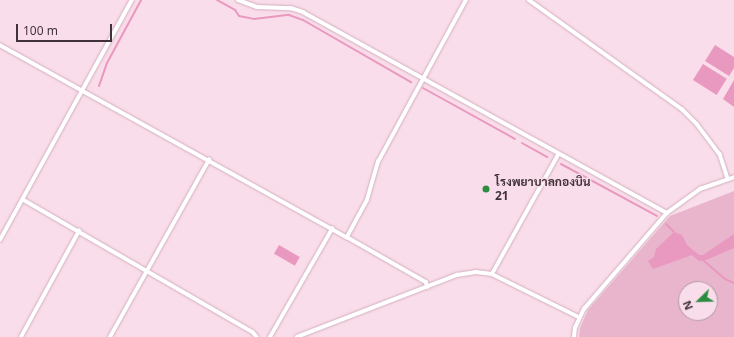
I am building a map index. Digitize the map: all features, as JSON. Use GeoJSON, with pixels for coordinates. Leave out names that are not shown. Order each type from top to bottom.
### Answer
{"type":"FeatureCollection","features":[{"type":"Feature","properties":{"kind":"lane"},"geometry":{"type":"LineString","coordinates":[[0,240],[24,200],[82,90],[132,0]]}},
{"type":"Feature","properties":{"kind":"lane"},"geometry":{"type":"LineString","coordinates":[[238,0],[257,7],[291,8],[303,12],[667,213]]}},
{"type":"Feature","properties":{"kind":"lane"},"geometry":{"type":"LineString","coordinates":[[347,237],[367,200],[378,162],[466,0]]}},
{"type":"Feature","properties":{"kind":"lane"},"geometry":{"type":"LineString","coordinates":[[529,0],[682,109],[697,124],[720,154],[728,178]]}},
{"type":"Feature","properties":{"kind":"lane"},"geometry":{"type":"LineString","coordinates":[[0,45],[347,237],[426,282],[428,287]]}},
{"type":"Feature","properties":{"kind":"lane"},"geometry":{"type":"LineString","coordinates":[[492,274],[558,154]]}},
{"type":"Feature","properties":{"kind":"lane"},"geometry":{"type":"LineString","coordinates":[[110,337],[209,160]]}},
{"type":"Feature","properties":{"kind":"lane"},"geometry":{"type":"LineString","coordinates":[[574,337],[579,317],[667,213],[700,189],[734,177]]}},
{"type":"Feature","properties":{"kind":"lane"},"geometry":{"type":"LineString","coordinates":[[24,200],[253,332],[257,337]]}},
{"type":"Feature","properties":{"kind":"lane"},"geometry":{"type":"LineString","coordinates":[[270,337],[332,229]]}},
{"type":"Feature","properties":{"kind":"lane"},"geometry":{"type":"LineString","coordinates":[[21,337],[79,231]]}},
{"type":"Feature","properties":{"kind":"lane"},"geometry":{"type":"LineString","coordinates":[[296,337],[457,276],[476,272],[492,274],[579,317]]}},
{"type":"Feature","properties":{"kind":"shaded area"},"geometry":{"type":"Polygon","coordinates":[[[715,45],[734,57],[734,68],[729,76],[705,61],[715,45]]]}},
{"type":"Feature","properties":{"kind":"shaded area"},"geometry":{"type":"Polygon","coordinates":[[[703,64],[727,79],[717,95],[693,80],[703,64]]]}},
{"type":"Feature","properties":{"kind":"shaded area"},"geometry":{"type":"Polygon","coordinates":[[[734,80],[734,107],[723,99],[734,80]]]}},
{"type":"Feature","properties":{"kind":"shaded area"},"geometry":{"type":"Polygon","coordinates":[[[734,191],[734,337],[579,337],[580,328],[588,310],[670,216],[734,191]]]}},
{"type":"Feature","properties":{"kind":"shaded area"},"geometry":{"type":"Polygon","coordinates":[[[674,232],[682,235],[687,245],[699,255],[703,255],[734,234],[734,248],[706,260],[699,261],[692,255],[653,269],[648,261],[654,257],[656,249],[674,232]]]}},
{"type":"Feature","properties":{"kind":"shaded area"},"geometry":{"type":"Polygon","coordinates":[[[279,245],[300,257],[295,266],[274,254],[279,245]]]}},
{"type":"Feature","properties":{"kind":"waterway"},"geometry":{"type":"LineString","coordinates":[[99,86],[107,63],[141,0]]}},
{"type":"Feature","properties":{"kind":"waterway"},"geometry":{"type":"LineString","coordinates":[[217,0],[235,10],[239,16],[254,19],[289,15],[303,20],[411,82]]}},
{"type":"Feature","properties":{"kind":"waterway"},"geometry":{"type":"LineString","coordinates":[[423,88],[515,139]]}},
{"type":"Feature","properties":{"kind":"waterway"},"geometry":{"type":"LineString","coordinates":[[522,143],[547,157]]}},
{"type":"Feature","properties":{"kind":"waterway"},"geometry":{"type":"LineString","coordinates":[[561,164],[657,216]]}},
{"type":"Feature","properties":{"kind":"waterway"},"geometry":{"type":"LineString","coordinates":[[666,224],[674,232]]}},
{"type":"Feature","properties":{"kind":"waterway"},"geometry":{"type":"LineString","coordinates":[[703,260],[725,279],[734,283]]}},
{"type":"Feature","properties":{"kind":"place","name":"โรงพยาบาลกองบิน 21"},"geometry":{"type":"Point","coordinates":[486,189]}}]}
